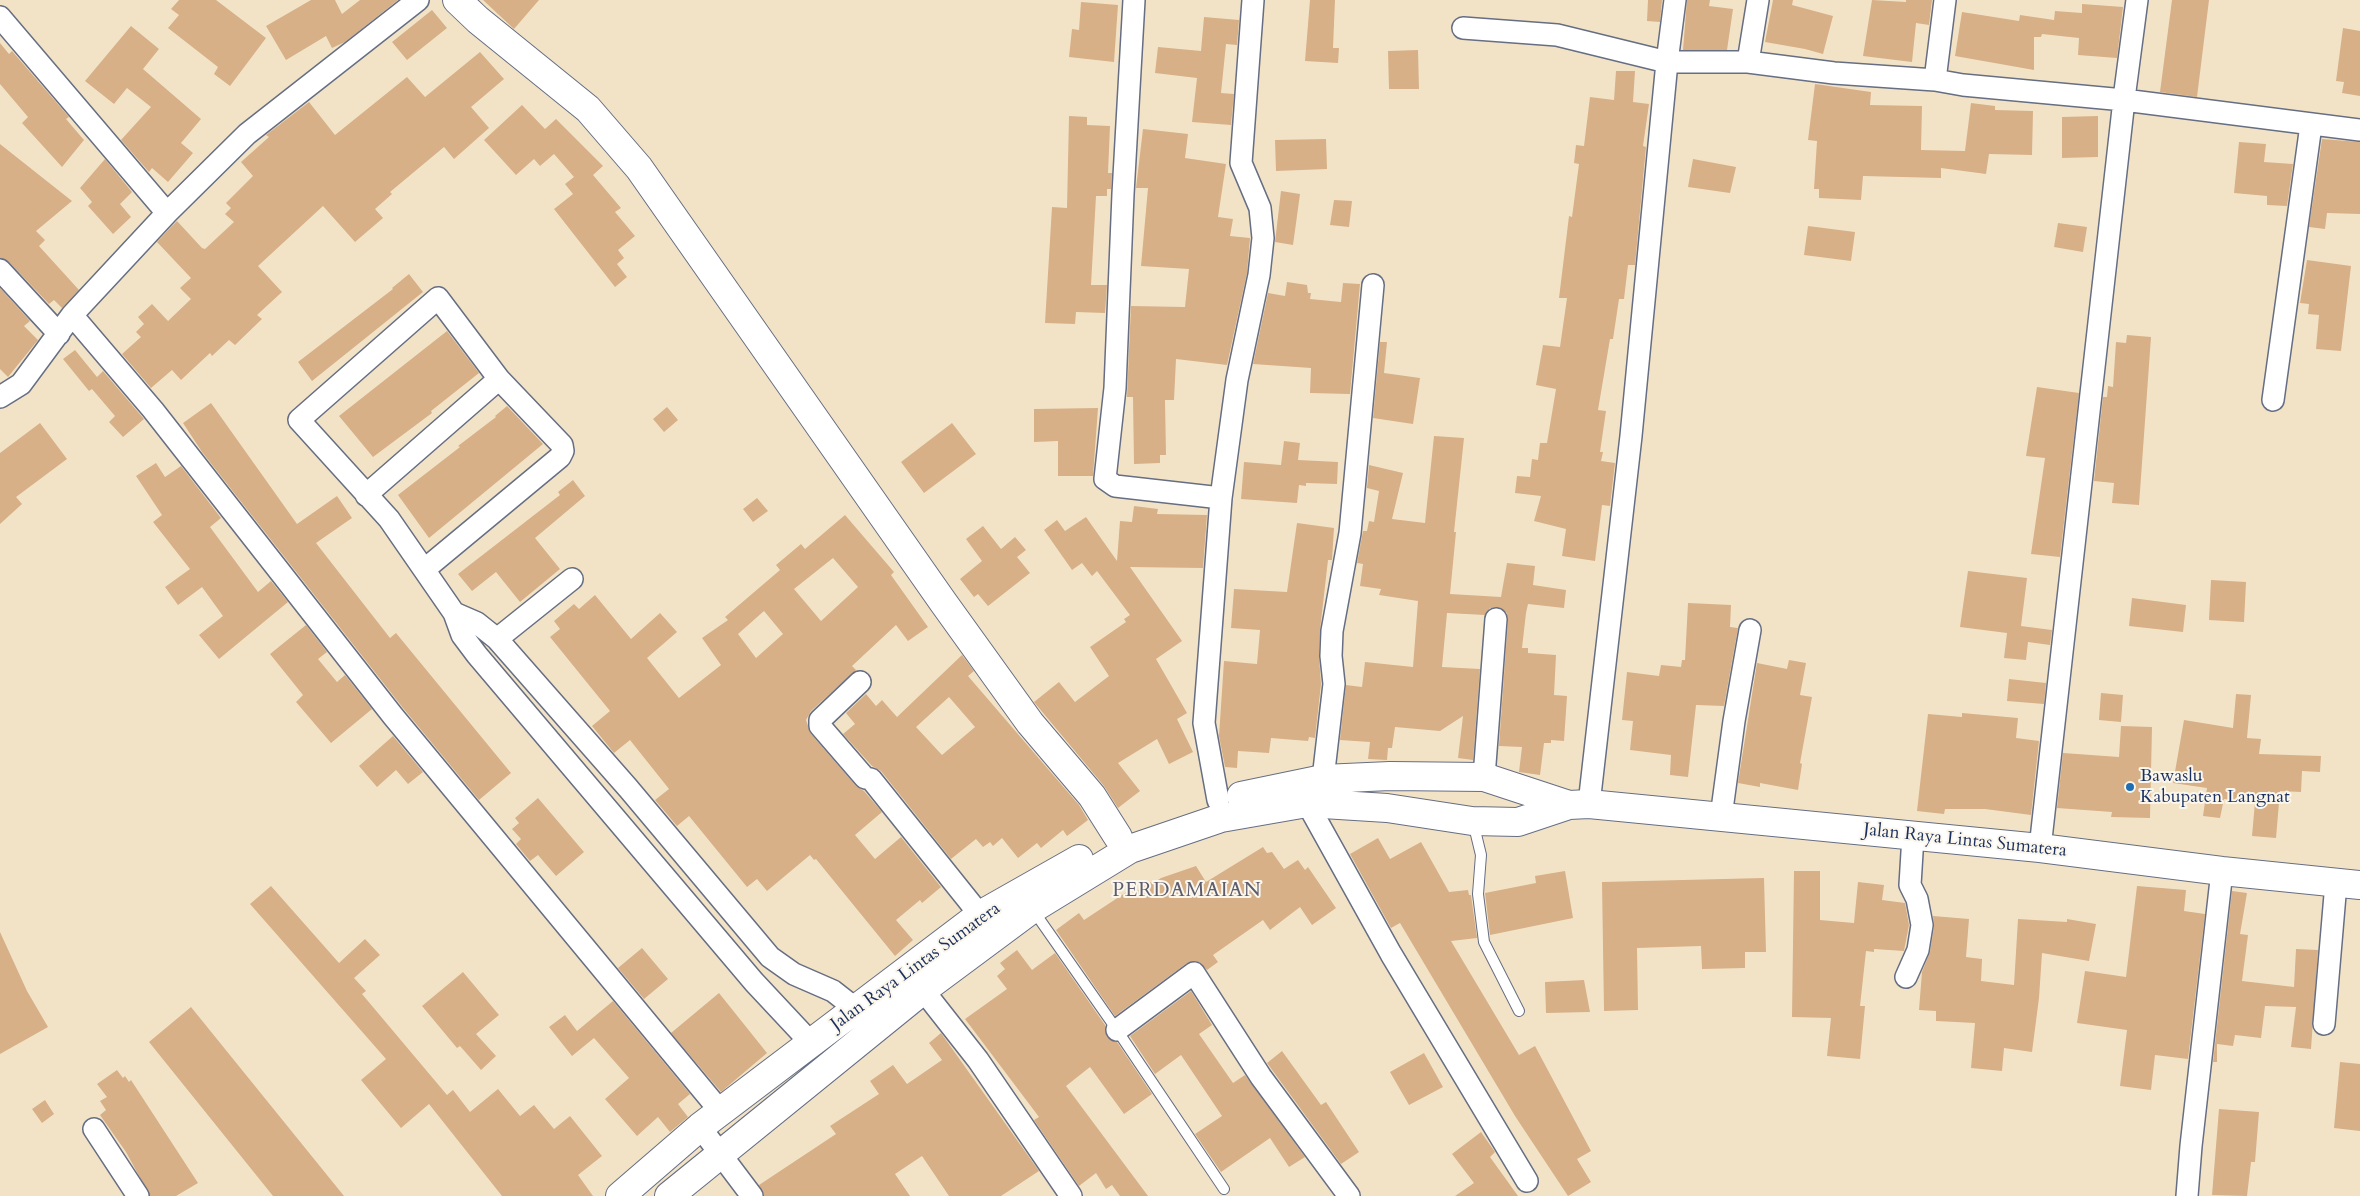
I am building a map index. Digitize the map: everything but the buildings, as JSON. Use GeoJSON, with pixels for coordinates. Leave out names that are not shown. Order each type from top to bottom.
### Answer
{"type":"FeatureCollection","features":[{"type":"Feature","properties":{"kind":"main road"},"geometry":{"type":"LineString","coordinates":[[457,0],[478,20],[588,109],[639,168],[954,618],[1030,723],[1092,796],[1118,837]]}},
{"type":"Feature","properties":{"kind":"main road","name":"Jalan Raya Lintas Sumatera"},"geometry":{"type":"LineString","coordinates":[[620,1196],[710,1119],[980,916],[1118,837],[1218,800],[1323,780],[1390,776],[1484,777],[1579,804],[2040,848],[2222,871],[2348,884]]}},
{"type":"Feature","properties":{"kind":"main road","name":"Jalan Raya Lintas Sumatera"},"geometry":{"type":"LineString","coordinates":[[669,1196],[923,990],[1032,909],[1130,849],[1221,818],[1308,803],[1387,808],[1472,821],[1518,822],[1579,804]]}},
{"type":"Feature","properties":{"kind":"street"},"geometry":{"type":"LineString","coordinates":[[0,398],[21,384],[72,315],[167,213],[247,134],[418,0]]}},
{"type":"Feature","properties":{"kind":"street"},"geometry":{"type":"LineString","coordinates":[[1134,0],[1115,388],[1105,479],[1115,486],[1221,498]]}},
{"type":"Feature","properties":{"kind":"street"},"geometry":{"type":"LineString","coordinates":[[1218,800],[1204,723],[1221,498],[1237,380],[1259,275],[1263,238],[1260,208],[1241,163],[1253,0]]}},
{"type":"Feature","properties":{"kind":"street"},"geometry":{"type":"LineString","coordinates":[[1579,804],[1631,436],[1666,62],[1674,0]]}},
{"type":"Feature","properties":{"kind":"street"},"geometry":{"type":"LineString","coordinates":[[1748,62],[1758,0]]}},
{"type":"Feature","properties":{"kind":"street"},"geometry":{"type":"LineString","coordinates":[[1935,80],[1945,0]]}},
{"type":"Feature","properties":{"kind":"street"},"geometry":{"type":"LineString","coordinates":[[2040,848],[2124,100],[2137,0]]}},
{"type":"Feature","properties":{"kind":"street"},"geometry":{"type":"LineString","coordinates":[[0,17],[167,213]]}},
{"type":"Feature","properties":{"kind":"street"},"geometry":{"type":"LineString","coordinates":[[1463,28],[1557,35],[1666,62],[1748,62],[1834,73],[1935,80],[1963,85],[2124,100],[2360,130]]}},
{"type":"Feature","properties":{"kind":"street"},"geometry":{"type":"LineString","coordinates":[[2273,400],[2311,125]]}},
{"type":"Feature","properties":{"kind":"street"},"geometry":{"type":"LineString","coordinates":[[0,270],[59,334]]}},
{"type":"Feature","properties":{"kind":"street"},"geometry":{"type":"LineString","coordinates":[[1323,780],[1334,684],[1331,656],[1332,632],[1350,532],[1373,285]]}},
{"type":"Feature","properties":{"kind":"street"},"geometry":{"type":"LineString","coordinates":[[425,569],[560,457],[563,452],[562,445],[499,379],[438,298],[300,420],[389,519],[454,613],[462,635],[477,655],[754,982],[812,1044]]}},
{"type":"Feature","properties":{"kind":"street"},"geometry":{"type":"LineString","coordinates":[[72,315],[154,410],[710,1119],[720,1154],[752,1196]]}},
{"type":"Feature","properties":{"kind":"street"},"geometry":{"type":"LineString","coordinates":[[366,495],[499,379]]}},
{"type":"Feature","properties":{"kind":"street"},"geometry":{"type":"LineString","coordinates":[[497,639],[572,579]]}},
{"type":"Feature","properties":{"kind":"street"},"geometry":{"type":"LineString","coordinates":[[454,613],[477,623],[497,639],[628,788],[770,957],[794,974],[833,991],[856,1009]]}},
{"type":"Feature","properties":{"kind":"street"},"geometry":{"type":"LineString","coordinates":[[1484,777],[1496,619]]}},
{"type":"Feature","properties":{"kind":"street"},"geometry":{"type":"LineString","coordinates":[[1721,817],[1734,721],[1750,630]]}},
{"type":"Feature","properties":{"kind":"street"},"geometry":{"type":"LineString","coordinates":[[860,682],[825,713],[820,720],[820,726],[865,778],[871,779],[980,916]]}},
{"type":"Feature","properties":{"kind":"street"},"geometry":{"type":"LineString","coordinates":[[1308,803],[1391,954],[1527,1181]]}},
{"type":"Feature","properties":{"kind":"street"},"geometry":{"type":"LineString","coordinates":[[1906,977],[1918,950],[1922,926],[1918,899],[1910,885],[1913,836]]}},
{"type":"Feature","properties":{"kind":"street"},"geometry":{"type":"LineString","coordinates":[[2187,1196],[2190,1146],[2222,871]]}},
{"type":"Feature","properties":{"kind":"street"},"geometry":{"type":"LineString","coordinates":[[2324,1024],[2348,884]]}},
{"type":"Feature","properties":{"kind":"street"},"geometry":{"type":"LineString","coordinates":[[1117,1030],[1194,973],[1261,1077],[1349,1196]]}},
{"type":"Feature","properties":{"kind":"street"},"geometry":{"type":"LineString","coordinates":[[923,990],[978,1060],[1071,1196]]}},
{"type":"Feature","properties":{"kind":"street"},"geometry":{"type":"LineString","coordinates":[[94,1129],[138,1196]]}},
{"type":"Feature","properties":{"kind":"lane"},"geometry":{"type":"LineString","coordinates":[[1472,821],[1481,854],[1478,894],[1484,942],[1519,1011]]}},
{"type":"Feature","properties":{"kind":"lane"},"geometry":{"type":"LineString","coordinates":[[1032,909],[1117,1030],[1224,1189]]}},
{"type":"Feature","properties":{"kind":"place","name":"Bawaslu Kabupaten Langnat"},"geometry":{"type":"Point","coordinates":[2130,787]}},
{"type":"Feature","properties":{"kind":"district","name":"PERDAMAIAN"},"geometry":{"type":"Point","coordinates":[1187,891]}}]}
